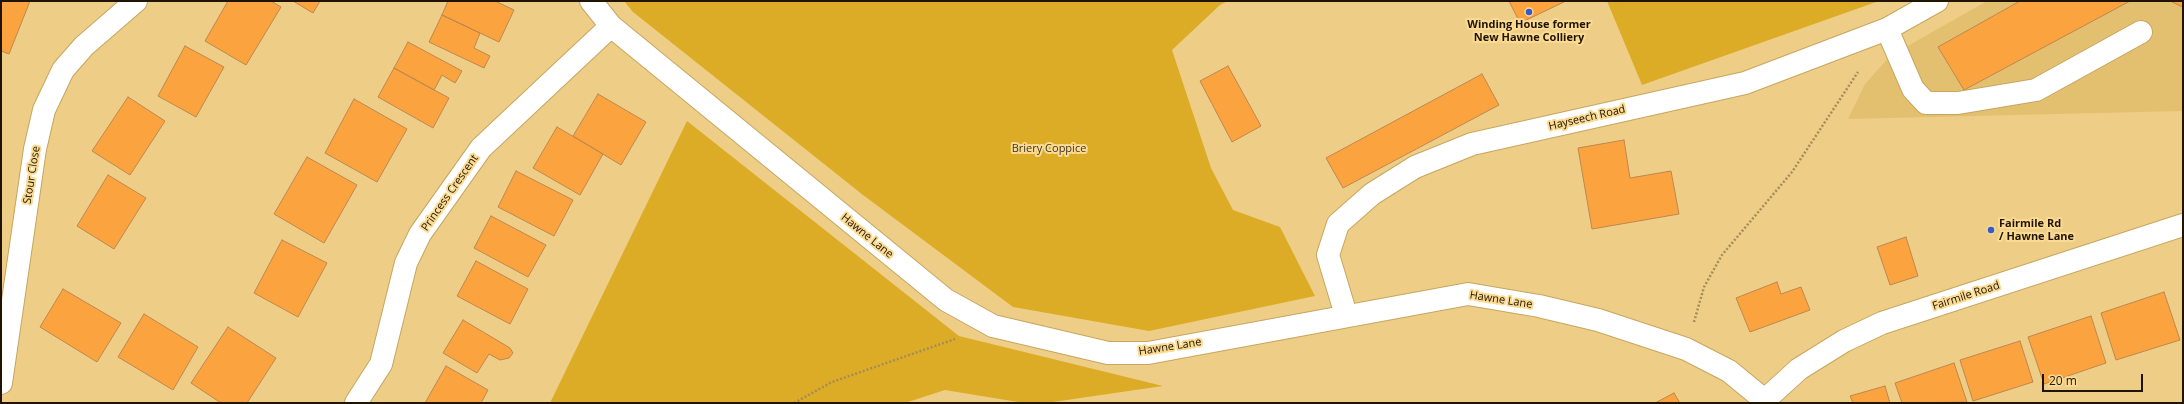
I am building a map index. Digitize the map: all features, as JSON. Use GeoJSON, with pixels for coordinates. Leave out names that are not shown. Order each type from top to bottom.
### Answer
{"type":"FeatureCollection","features":[{"type":"Feature","properties":{"kind":"street","name":"Stour Close"},"geometry":{"type":"LineString","coordinates":[[1,383],[35,149],[44,110],[63,70],[84,46],[136,1]]}},
{"type":"Feature","properties":{"kind":"street","name":"Hawne Lane"},"geometry":{"type":"LineString","coordinates":[[591,1],[611,26],[946,300],[992,326],[1108,352],[1148,352],[1468,294],[1539,306],[1598,320],[1686,349],[1729,371],[1767,401]]}},
{"type":"Feature","properties":{"kind":"street","name":"Hayseech Road"},"geometry":{"type":"LineString","coordinates":[[1346,315],[1328,255],[1338,224],[1372,194],[1415,167],[1472,144],[1745,83],[1887,29],[1937,1]]}},
{"type":"Feature","properties":{"kind":"street","name":"Princess Crescent"},"geometry":{"type":"LineString","coordinates":[[356,403],[381,364],[406,263],[420,234],[482,148],[611,26]]}},
{"type":"Feature","properties":{"kind":"street"},"geometry":{"type":"LineString","coordinates":[[1887,29],[1913,89],[1926,103],[1958,103],[2036,90],[2141,32]]}},
{"type":"Feature","properties":{"kind":"street","name":"Fairmile Road"},"geometry":{"type":"LineString","coordinates":[[1767,401],[1799,369],[1844,341],[1882,323],[2183,224]]}},
{"type":"Feature","properties":{"kind":"path"},"geometry":{"type":"LineString","coordinates":[[1686,349],[1704,287],[1722,255],[1792,172],[1861,68]]}},
{"type":"Feature","properties":{"kind":"path"},"geometry":{"type":"LineString","coordinates":[[794,403],[832,382],[992,326]]}},
{"type":"Feature","properties":{"kind":"shaded area"},"geometry":{"type":"Polygon","coordinates":[[[1987,1],[2183,1],[2183,111],[1848,119],[1865,84],[1890,56],[1987,1]]]}},
{"type":"Feature","properties":{"kind":"green space","name":"Briery Coppice"},"geometry":{"type":"Polygon","coordinates":[[[624,1],[1228,1],[1220,5],[1172,50],[1211,168],[1233,210],[1280,227],[1315,296],[1149,331],[1013,307],[863,195],[633,12],[624,1]]]}},
{"type":"Feature","properties":{"kind":"green space"},"geometry":{"type":"Polygon","coordinates":[[[1607,1],[1879,1],[1642,85],[1607,1]]]}},
{"type":"Feature","properties":{"kind":"green space"},"geometry":{"type":"Polygon","coordinates":[[[687,121],[959,336],[1163,386],[1046,403],[1024,403],[945,390],[905,403],[550,403],[687,121]]]}},
{"type":"Feature","properties":{"kind":"building"},"geometry":{"type":"Polygon","coordinates":[[[1,1],[30,1],[9,54],[1,51],[1,1]]]}},
{"type":"Feature","properties":{"kind":"building"},"geometry":{"type":"Polygon","coordinates":[[[228,1],[271,1],[281,7],[246,65],[205,41],[228,1]]]}},
{"type":"Feature","properties":{"kind":"building"},"geometry":{"type":"Polygon","coordinates":[[[293,1],[320,1],[313,13],[293,1]]]}},
{"type":"Feature","properties":{"kind":"building"},"geometry":{"type":"Polygon","coordinates":[[[448,1],[495,1],[514,10],[499,42],[442,15],[448,1]]]}},
{"type":"Feature","properties":{"kind":"building","name":"Winding House former New Hawne Colliery"},"geometry":{"type":"Polygon","coordinates":[[[1509,1],[1566,1],[1520,23],[1509,1]]]}},
{"type":"Feature","properties":{"kind":"building"},"geometry":{"type":"Polygon","coordinates":[[[2020,1],[2130,1],[1964,90],[1938,47],[2020,1]]]}},
{"type":"Feature","properties":{"kind":"building"},"geometry":{"type":"Polygon","coordinates":[[[2170,1],[2183,1],[2183,7],[2170,1]]]}},
{"type":"Feature","properties":{"kind":"building"},"geometry":{"type":"Polygon","coordinates":[[[442,15],[480,33],[474,48],[490,56],[484,68],[429,42],[442,15]]]}},
{"type":"Feature","properties":{"kind":"building"},"geometry":{"type":"Polygon","coordinates":[[[408,42],[462,71],[455,83],[442,75],[434,90],[394,68],[408,42]]]}},
{"type":"Feature","properties":{"kind":"building"},"geometry":{"type":"Polygon","coordinates":[[[185,46],[224,67],[196,117],[158,96],[185,46]]]}},
{"type":"Feature","properties":{"kind":"building"},"geometry":{"type":"Polygon","coordinates":[[[1228,66],[1261,126],[1232,142],[1200,81],[1228,66]]]}},
{"type":"Feature","properties":{"kind":"building"},"geometry":{"type":"Polygon","coordinates":[[[394,68],[449,98],[433,128],[378,97],[394,68]]]}},
{"type":"Feature","properties":{"kind":"building"},"geometry":{"type":"Polygon","coordinates":[[[1482,74],[1499,105],[1343,188],[1326,158],[1482,74]]]}},
{"type":"Feature","properties":{"kind":"building"},"geometry":{"type":"Polygon","coordinates":[[[598,94],[646,122],[621,165],[573,136],[598,94]]]}},
{"type":"Feature","properties":{"kind":"building"},"geometry":{"type":"Polygon","coordinates":[[[128,97],[165,121],[130,175],[92,151],[128,97]]]}},
{"type":"Feature","properties":{"kind":"building"},"geometry":{"type":"Polygon","coordinates":[[[354,99],[407,129],[377,182],[325,153],[354,99]]]}},
{"type":"Feature","properties":{"kind":"building"},"geometry":{"type":"Polygon","coordinates":[[[557,127],[603,154],[580,195],[533,168],[557,127]]]}},
{"type":"Feature","properties":{"kind":"building"},"geometry":{"type":"Polygon","coordinates":[[[1624,140],[1630,178],[1671,171],[1679,214],[1592,229],[1578,148],[1624,140]]]}},
{"type":"Feature","properties":{"kind":"building"},"geometry":{"type":"Polygon","coordinates":[[[307,157],[357,185],[324,243],[274,214],[307,157]]]}},
{"type":"Feature","properties":{"kind":"building"},"geometry":{"type":"Polygon","coordinates":[[[516,171],[573,200],[554,236],[498,207],[516,171]]]}},
{"type":"Feature","properties":{"kind":"building"},"geometry":{"type":"Polygon","coordinates":[[[108,175],[146,198],[114,249],[77,226],[108,175]]]}},
{"type":"Feature","properties":{"kind":"building"},"geometry":{"type":"Polygon","coordinates":[[[491,216],[546,245],[528,277],[474,248],[491,216]]]}},
{"type":"Feature","properties":{"kind":"building"},"geometry":{"type":"Polygon","coordinates":[[[1906,237],[1918,276],[1890,285],[1877,247],[1906,237]]]}},
{"type":"Feature","properties":{"kind":"building"},"geometry":{"type":"Polygon","coordinates":[[[282,240],[327,263],[298,317],[254,293],[282,240]]]}},
{"type":"Feature","properties":{"kind":"building"},"geometry":{"type":"Polygon","coordinates":[[[476,261],[528,289],[510,324],[457,296],[476,261]]]}},
{"type":"Feature","properties":{"kind":"building"},"geometry":{"type":"Polygon","coordinates":[[[1777,282],[1781,294],[1801,287],[1810,310],[1750,332],[1736,298],[1777,282]]]}},
{"type":"Feature","properties":{"kind":"building"},"geometry":{"type":"Polygon","coordinates":[[[63,289],[121,323],[97,362],[40,327],[63,289]]]}},
{"type":"Feature","properties":{"kind":"building"},"geometry":{"type":"Polygon","coordinates":[[[2164,292],[2180,340],[2116,360],[2101,313],[2164,292]]]}},
{"type":"Feature","properties":{"kind":"building"},"geometry":{"type":"Polygon","coordinates":[[[144,314],[198,347],[173,390],[118,357],[144,314]]]}},
{"type":"Feature","properties":{"kind":"building"},"geometry":{"type":"Polygon","coordinates":[[[2091,316],[2106,363],[2044,384],[2028,337],[2091,316]]]}},
{"type":"Feature","properties":{"kind":"building"},"geometry":{"type":"Polygon","coordinates":[[[463,320],[510,348],[513,353],[509,358],[500,360],[489,354],[477,373],[443,353],[463,320]]]}},
{"type":"Feature","properties":{"kind":"building"},"geometry":{"type":"Polygon","coordinates":[[[228,327],[276,358],[247,403],[221,403],[191,383],[228,327]]]}},
{"type":"Feature","properties":{"kind":"building"},"geometry":{"type":"Polygon","coordinates":[[[2020,341],[2033,382],[1973,401],[1960,360],[2020,341]]]}},
{"type":"Feature","properties":{"kind":"building"},"geometry":{"type":"Polygon","coordinates":[[[1954,363],[1967,402],[1902,403],[1895,383],[1954,363]]]}},
{"type":"Feature","properties":{"kind":"building"},"geometry":{"type":"Polygon","coordinates":[[[446,366],[488,390],[481,403],[425,403],[446,366]]]}},
{"type":"Feature","properties":{"kind":"building"},"geometry":{"type":"Polygon","coordinates":[[[1885,386],[1890,403],[1853,403],[1850,396],[1885,386]]]}},
{"type":"Feature","properties":{"kind":"building"},"geometry":{"type":"Polygon","coordinates":[[[1674,393],[1680,403],[1655,403],[1674,393]]]}},
{"type":"Feature","properties":{"kind":"place","name":"Winding House former New Hawne Colliery"},"geometry":{"type":"Point","coordinates":[1529,12]}},
{"type":"Feature","properties":{"kind":"place","name":"Fairmile Rd / Hawne Lane"},"geometry":{"type":"Point","coordinates":[1991,230]}}]}
